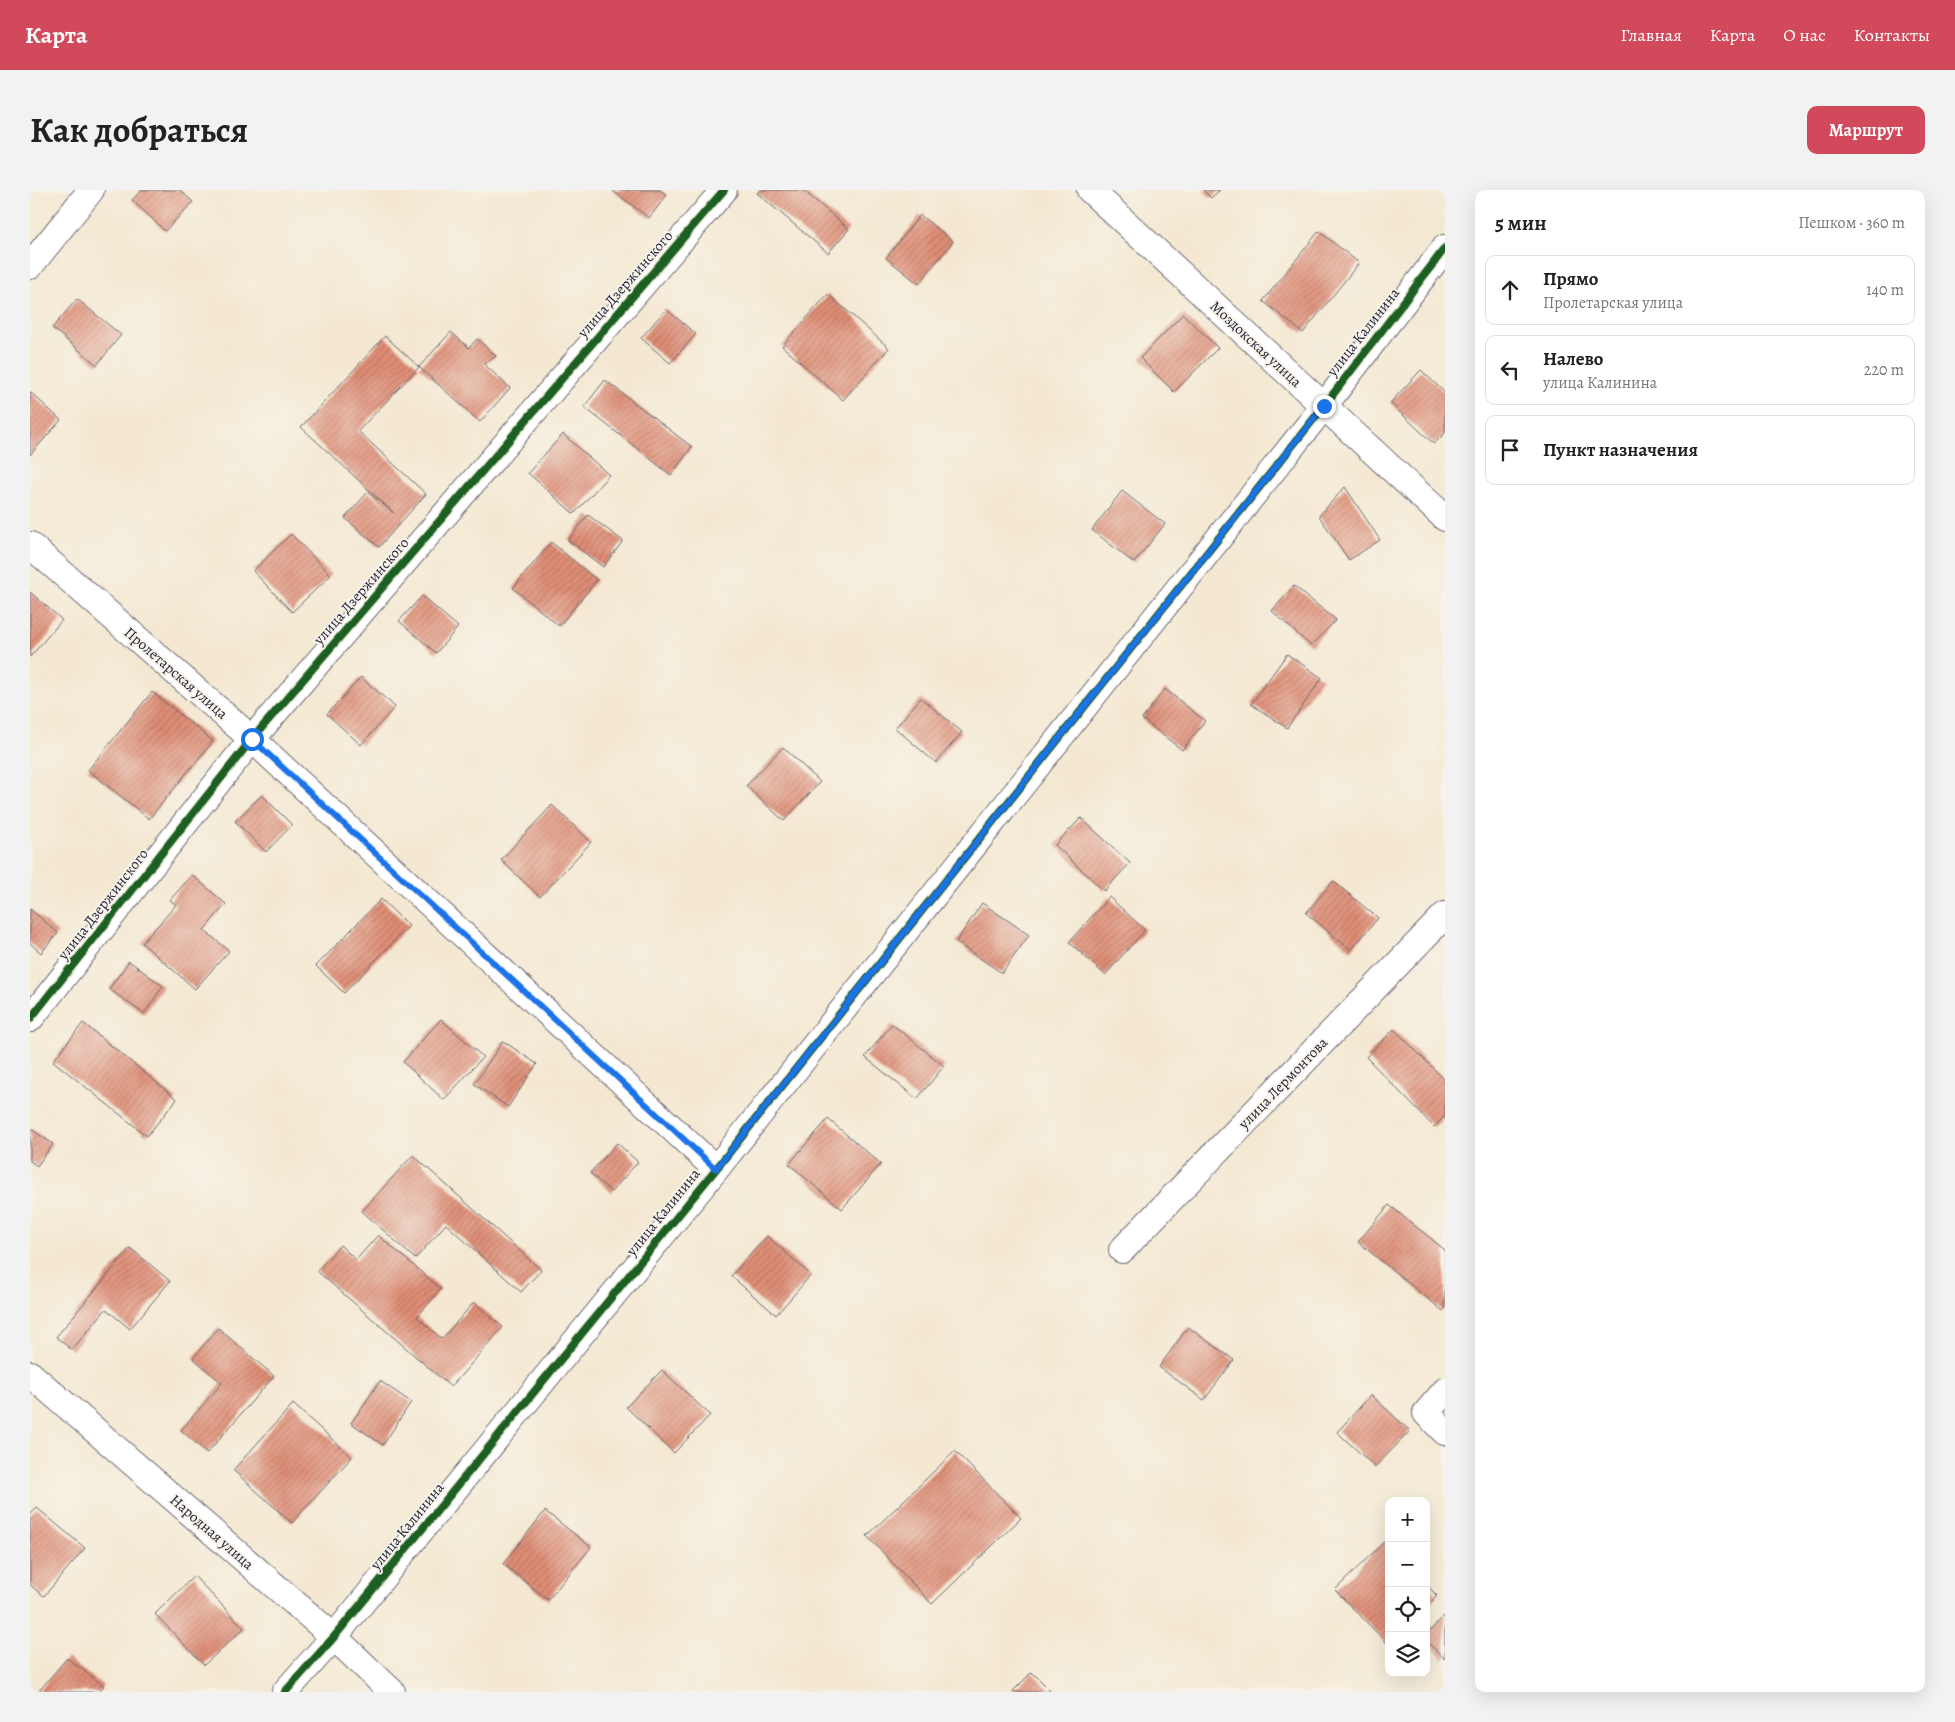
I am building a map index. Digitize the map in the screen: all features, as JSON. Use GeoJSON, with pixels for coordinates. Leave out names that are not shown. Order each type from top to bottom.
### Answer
{"type":"FeatureCollection","features":[{"type":"Feature","properties":{"kind":"street"},"geometry":{"type":"LineString","coordinates":[[30,266],[92,190]]}},
{"type":"Feature","properties":{"kind":"street","name":"улица Дзержинского"},"geometry":{"type":"LineString","coordinates":[[30,1019],[252,739],[724,190]]}},
{"type":"Feature","properties":{"kind":"street","name":"Моздокская улица"},"geometry":{"type":"LineString","coordinates":[[1090,190],[1445,518]]}},
{"type":"Feature","properties":{"kind":"street","name":"улица Калинина"},"geometry":{"type":"LineString","coordinates":[[285,1692],[334,1637],[716,1169],[1324,406],[1445,248]]}},
{"type":"Feature","properties":{"kind":"street","name":"Пролетарская улица"},"geometry":{"type":"LineString","coordinates":[[30,545],[252,739],[716,1169]]}},
{"type":"Feature","properties":{"kind":"street","name":"улица Лермонтова"},"geometry":{"type":"LineString","coordinates":[[1122,1250],[1445,915]]}},
{"type":"Feature","properties":{"kind":"street","name":"Народная улица"},"geometry":{"type":"LineString","coordinates":[[30,1374],[334,1637],[392,1692]]}},
{"type":"Feature","properties":{"kind":"street"},"geometry":{"type":"LineString","coordinates":[[1445,1391],[1426,1413],[1445,1432]]}},
{"type":"Feature","properties":{"kind":"building"},"geometry":{"type":"Polygon","coordinates":[[[142,190],[180,190],[193,202],[165,231],[132,200],[142,190]]]}},
{"type":"Feature","properties":{"kind":"building"},"geometry":{"type":"Polygon","coordinates":[[[612,190],[660,190],[667,195],[649,218],[612,190]]]}},
{"type":"Feature","properties":{"kind":"building"},"geometry":{"type":"Polygon","coordinates":[[[760,190],[803,190],[849,229],[828,253],[757,193],[760,190]]]}},
{"type":"Feature","properties":{"kind":"building"},"geometry":{"type":"Polygon","coordinates":[[[1203,190],[1220,190],[1211,198],[1203,190]]]}},
{"type":"Feature","properties":{"kind":"building"},"geometry":{"type":"Polygon","coordinates":[[[920,215],[953,241],[919,284],[886,258],[920,215]]]}},
{"type":"Feature","properties":{"kind":"building"},"geometry":{"type":"Polygon","coordinates":[[[1319,231],[1359,263],[1303,333],[1263,301],[1319,231]]]}},
{"type":"Feature","properties":{"kind":"building"},"geometry":{"type":"Polygon","coordinates":[[[828,294],[889,348],[843,400],[782,346],[828,294]]]}},
{"type":"Feature","properties":{"kind":"building"},"geometry":{"type":"Polygon","coordinates":[[[77,299],[121,335],[97,365],[52,328],[77,299]]]}},
{"type":"Feature","properties":{"kind":"building"},"geometry":{"type":"Polygon","coordinates":[[[666,309],[696,334],[670,363],[641,338],[666,309]]]}},
{"type":"Feature","properties":{"kind":"building"},"geometry":{"type":"Polygon","coordinates":[[[1183,314],[1218,348],[1174,392],[1140,358],[1183,314]]]}},
{"type":"Feature","properties":{"kind":"building"},"geometry":{"type":"Polygon","coordinates":[[[451,332],[469,348],[477,339],[496,356],[484,364],[510,388],[480,422],[419,367],[451,332]]]}},
{"type":"Feature","properties":{"kind":"building"},"geometry":{"type":"Polygon","coordinates":[[[385,336],[419,367],[358,431],[426,494],[379,547],[345,518],[368,492],[394,513],[301,427],[385,336]]]}},
{"type":"Feature","properties":{"kind":"building"},"geometry":{"type":"Polygon","coordinates":[[[1421,370],[1445,393],[1445,433],[1434,444],[1390,403],[1421,370]]]}},
{"type":"Feature","properties":{"kind":"building"},"geometry":{"type":"Polygon","coordinates":[[[605,380],[692,447],[671,475],[584,407],[605,380]]]}},
{"type":"Feature","properties":{"kind":"building"},"geometry":{"type":"Polygon","coordinates":[[[30,392],[61,420],[30,455],[30,392]]]}},
{"type":"Feature","properties":{"kind":"building"},"geometry":{"type":"Polygon","coordinates":[[[563,434],[609,475],[574,514],[528,473],[563,434]]]}},
{"type":"Feature","properties":{"kind":"building"},"geometry":{"type":"Polygon","coordinates":[[[1345,487],[1380,540],[1349,560],[1319,516],[1345,487]]]}},
{"type":"Feature","properties":{"kind":"building"},"geometry":{"type":"Polygon","coordinates":[[[1122,491],[1165,524],[1134,563],[1092,530],[1122,491]]]}},
{"type":"Feature","properties":{"kind":"building"},"geometry":{"type":"Polygon","coordinates":[[[588,515],[623,541],[603,567],[568,540],[588,515]]]}},
{"type":"Feature","properties":{"kind":"building"},"geometry":{"type":"Polygon","coordinates":[[[291,534],[331,575],[292,612],[253,571],[291,534]]]}},
{"type":"Feature","properties":{"kind":"building"},"geometry":{"type":"Polygon","coordinates":[[[551,542],[597,580],[559,626],[513,588],[551,542]]]}},
{"type":"Feature","properties":{"kind":"building"},"geometry":{"type":"Polygon","coordinates":[[[1294,586],[1336,620],[1311,646],[1272,611],[1294,586]]]}},
{"type":"Feature","properties":{"kind":"building"},"geometry":{"type":"Polygon","coordinates":[[[30,592],[62,620],[30,657],[30,592]]]}},
{"type":"Feature","properties":{"kind":"building"},"geometry":{"type":"Polygon","coordinates":[[[422,596],[458,627],[436,653],[399,621],[422,596]]]}},
{"type":"Feature","properties":{"kind":"building"},"geometry":{"type":"Polygon","coordinates":[[[1287,654],[1322,678],[1287,728],[1251,704],[1287,654]]]}},
{"type":"Feature","properties":{"kind":"building"},"geometry":{"type":"Polygon","coordinates":[[[361,677],[395,707],[361,745],[327,714],[361,677]]]}},
{"type":"Feature","properties":{"kind":"building"},"geometry":{"type":"Polygon","coordinates":[[[1165,689],[1205,721],[1182,750],[1142,719],[1165,689]]]}},
{"type":"Feature","properties":{"kind":"building"},"geometry":{"type":"Polygon","coordinates":[[[152,692],[213,741],[149,819],[88,770],[152,692]]]}},
{"type":"Feature","properties":{"kind":"building"},"geometry":{"type":"Polygon","coordinates":[[[921,698],[962,732],[936,763],[895,728],[921,698]]]}},
{"type":"Feature","properties":{"kind":"building"},"geometry":{"type":"Polygon","coordinates":[[[783,747],[820,782],[784,821],[746,786],[783,747]]]}},
{"type":"Feature","properties":{"kind":"building"},"geometry":{"type":"Polygon","coordinates":[[[262,795],[292,825],[266,852],[235,821],[262,795]]]}},
{"type":"Feature","properties":{"kind":"building"},"geometry":{"type":"Polygon","coordinates":[[[552,805],[591,842],[540,897],[501,860],[552,805]]]}},
{"type":"Feature","properties":{"kind":"building"},"geometry":{"type":"Polygon","coordinates":[[[1081,818],[1130,863],[1104,891],[1055,845],[1081,818]]]}},
{"type":"Feature","properties":{"kind":"building"},"geometry":{"type":"Polygon","coordinates":[[[192,875],[226,904],[204,930],[229,951],[195,989],[142,943],[176,905],[170,900],[192,875]]]}},
{"type":"Feature","properties":{"kind":"building"},"geometry":{"type":"Polygon","coordinates":[[[1333,881],[1378,918],[1351,950],[1306,913],[1333,881]]]}},
{"type":"Feature","properties":{"kind":"building"},"geometry":{"type":"Polygon","coordinates":[[[1109,897],[1145,930],[1105,975],[1069,942],[1109,897]]]}},
{"type":"Feature","properties":{"kind":"building"},"geometry":{"type":"Polygon","coordinates":[[[381,899],[409,926],[344,993],[316,966],[381,899]]]}},
{"type":"Feature","properties":{"kind":"building"},"geometry":{"type":"Polygon","coordinates":[[[982,903],[1029,935],[1002,973],[956,942],[982,903]]]}},
{"type":"Feature","properties":{"kind":"building"},"geometry":{"type":"Polygon","coordinates":[[[30,909],[58,933],[41,953],[30,943],[30,909]]]}},
{"type":"Feature","properties":{"kind":"building"},"geometry":{"type":"Polygon","coordinates":[[[129,961],[163,986],[144,1014],[109,989],[129,961]]]}},
{"type":"Feature","properties":{"kind":"building"},"geometry":{"type":"Polygon","coordinates":[[[441,1019],[483,1057],[444,1100],[403,1062],[441,1019]]]}},
{"type":"Feature","properties":{"kind":"building"},"geometry":{"type":"Polygon","coordinates":[[[83,1023],[177,1099],[147,1136],[53,1061],[83,1023]]]}},
{"type":"Feature","properties":{"kind":"building"},"geometry":{"type":"Polygon","coordinates":[[[892,1024],[944,1066],[917,1099],[865,1057],[892,1024]]]}},
{"type":"Feature","properties":{"kind":"building"},"geometry":{"type":"Polygon","coordinates":[[[1394,1029],[1445,1080],[1445,1116],[1434,1127],[1366,1057],[1394,1029]]]}},
{"type":"Feature","properties":{"kind":"building"},"geometry":{"type":"Polygon","coordinates":[[[503,1041],[537,1064],[508,1107],[474,1084],[503,1041]]]}},
{"type":"Feature","properties":{"kind":"building"},"geometry":{"type":"Polygon","coordinates":[[[828,1119],[881,1164],[842,1209],[789,1164],[828,1119]]]}},
{"type":"Feature","properties":{"kind":"building"},"geometry":{"type":"Polygon","coordinates":[[[30,1128],[53,1144],[37,1166],[30,1161],[30,1128]]]}},
{"type":"Feature","properties":{"kind":"building"},"geometry":{"type":"Polygon","coordinates":[[[617,1143],[638,1162],[611,1192],[590,1173],[617,1143]]]}},
{"type":"Feature","properties":{"kind":"building"},"geometry":{"type":"Polygon","coordinates":[[[413,1155],[541,1270],[521,1292],[446,1224],[415,1259],[362,1211],[413,1155]]]}},
{"type":"Feature","properties":{"kind":"building"},"geometry":{"type":"Polygon","coordinates":[[[1389,1205],[1445,1250],[1445,1308],[1443,1311],[1358,1242],[1389,1205]]]}},
{"type":"Feature","properties":{"kind":"building"},"geometry":{"type":"Polygon","coordinates":[[[378,1235],[441,1289],[417,1317],[442,1339],[474,1302],[503,1327],[451,1387],[317,1271],[340,1245],[356,1260],[378,1235]]]}},
{"type":"Feature","properties":{"kind":"building"},"geometry":{"type":"Polygon","coordinates":[[[767,1236],[811,1275],[776,1315],[731,1276],[767,1236]]]}},
{"type":"Feature","properties":{"kind":"building"},"geometry":{"type":"Polygon","coordinates":[[[130,1248],[170,1281],[130,1329],[106,1309],[72,1350],[56,1337],[130,1248]]]}},
{"type":"Feature","properties":{"kind":"building"},"geometry":{"type":"Polygon","coordinates":[[[1188,1327],[1234,1360],[1204,1400],[1159,1367],[1188,1327]]]}},
{"type":"Feature","properties":{"kind":"building"},"geometry":{"type":"Polygon","coordinates":[[[218,1328],[274,1376],[207,1453],[181,1430],[222,1383],[193,1358],[218,1328]]]}},
{"type":"Feature","properties":{"kind":"building"},"geometry":{"type":"Polygon","coordinates":[[[662,1370],[710,1415],[674,1453],[626,1407],[662,1370]]]}},
{"type":"Feature","properties":{"kind":"building"},"geometry":{"type":"Polygon","coordinates":[[[380,1381],[411,1402],[383,1445],[351,1423],[380,1381]]]}},
{"type":"Feature","properties":{"kind":"building"},"geometry":{"type":"Polygon","coordinates":[[[1371,1395],[1410,1431],[1375,1467],[1337,1432],[1371,1395]]]}},
{"type":"Feature","properties":{"kind":"building"},"geometry":{"type":"Polygon","coordinates":[[[293,1404],[352,1457],[292,1523],[233,1470],[293,1404]]]}},
{"type":"Feature","properties":{"kind":"building"},"geometry":{"type":"Polygon","coordinates":[[[955,1451],[1021,1518],[932,1604],[867,1536],[955,1451]]]}},
{"type":"Feature","properties":{"kind":"building"},"geometry":{"type":"Polygon","coordinates":[[[37,1508],[85,1548],[44,1596],[30,1585],[30,1515],[37,1508]]]}},
{"type":"Feature","properties":{"kind":"building"},"geometry":{"type":"Polygon","coordinates":[[[545,1511],[591,1547],[548,1600],[503,1564],[545,1511]]]}},
{"type":"Feature","properties":{"kind":"building"},"geometry":{"type":"Polygon","coordinates":[[[1385,1543],[1385,1641],[1335,1590],[1385,1543]]]}},
{"type":"Feature","properties":{"kind":"building"},"geometry":{"type":"Polygon","coordinates":[[[194,1576],[244,1628],[204,1665],[155,1614],[194,1576]]]}},
{"type":"Feature","properties":{"kind":"building"},"geometry":{"type":"Polygon","coordinates":[[[1430,1588],[1437,1596],[1430,1603],[1430,1588]]]}},
{"type":"Feature","properties":{"kind":"building"},"geometry":{"type":"Polygon","coordinates":[[[1445,1615],[1445,1659],[1430,1645],[1430,1631],[1445,1615]]]}},
{"type":"Feature","properties":{"kind":"building"},"geometry":{"type":"Polygon","coordinates":[[[67,1658],[104,1686],[98,1692],[38,1692],[67,1658]]]}},
{"type":"Feature","properties":{"kind":"building"},"geometry":{"type":"Polygon","coordinates":[[[1032,1672],[1052,1692],[1012,1692],[1032,1672]]]}},
{"type":"Feature","properties":{"kind":"cycle path"},"geometry":{"type":"LineString","coordinates":[[30,1019],[252,739],[724,190]]}},
{"type":"Feature","properties":{"kind":"cycle path"},"geometry":{"type":"LineString","coordinates":[[285,1692],[334,1637],[716,1169],[1324,406],[1445,248]]}},
{"type":"Feature","properties":{"kind":"route"},"geometry":{"type":"LineString","coordinates":[[252,739],[716,1169],[1324,406]]}}]}
